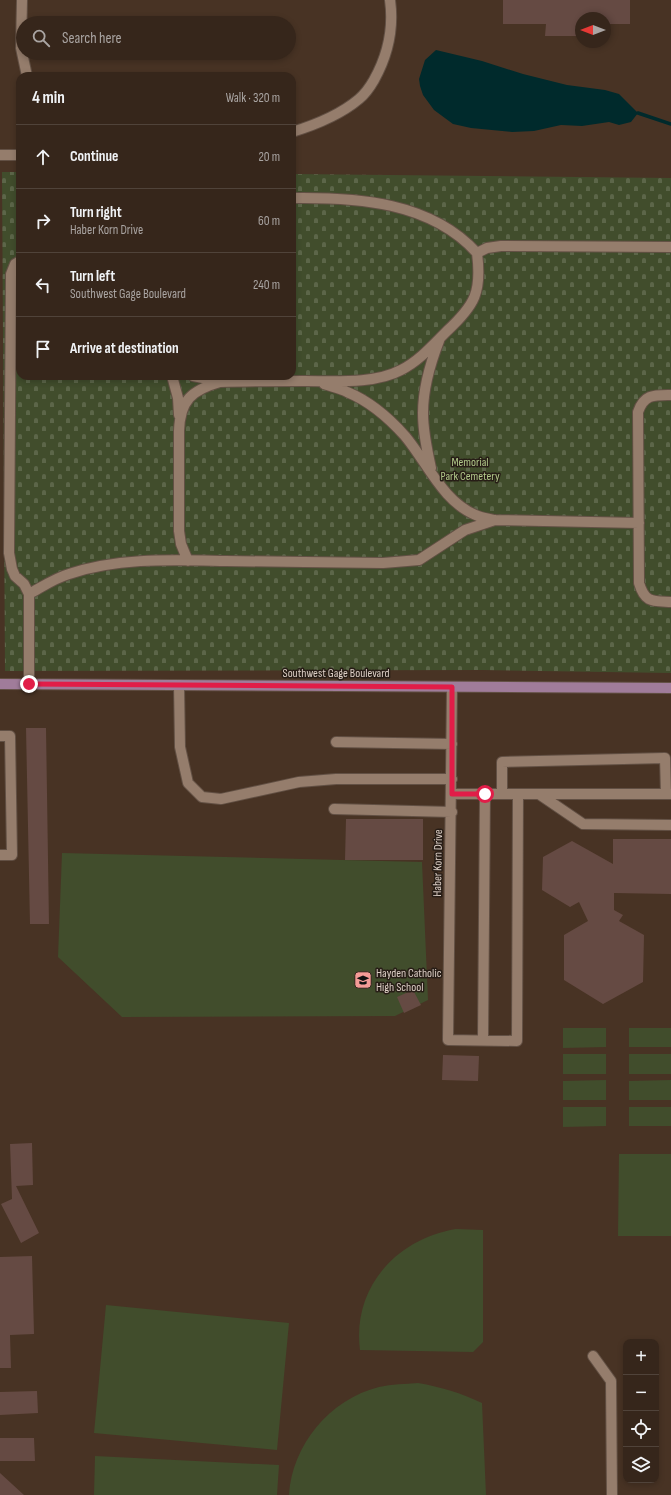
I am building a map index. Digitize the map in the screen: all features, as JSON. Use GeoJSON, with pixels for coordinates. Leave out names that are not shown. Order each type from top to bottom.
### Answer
{"type":"FeatureCollection","features":[{"type":"Feature","properties":{"kind":"main road","name":"Southwest Gage Boulevard"},"geometry":{"type":"LineString","coordinates":[[0,684],[671,688]]}},
{"type":"Feature","properties":{"kind":"street"},"geometry":{"type":"LineString","coordinates":[[22,0],[22,16]]}},
{"type":"Feature","properties":{"kind":"street"},"geometry":{"type":"LineString","coordinates":[[296,130],[331,116],[359,99],[365,92],[381,68],[388,46],[392,24],[390,0]]}},
{"type":"Feature","properties":{"kind":"street"},"geometry":{"type":"LineString","coordinates":[[24,60],[26,72]]}},
{"type":"Feature","properties":{"kind":"street"},"geometry":{"type":"LineString","coordinates":[[0,155],[16,155]]}},
{"type":"Feature","properties":{"kind":"street"},"geometry":{"type":"LineString","coordinates":[[211,380],[220,382],[314,381],[382,378],[402,370],[420,358],[464,315],[473,302],[478,286],[479,269],[477,253],[466,241],[455,233],[406,209],[382,203],[321,198],[296,198]]}},
{"type":"Feature","properties":{"kind":"street"},"geometry":{"type":"LineString","coordinates":[[477,253],[487,248],[501,246],[671,247]]}},
{"type":"Feature","properties":{"kind":"street"},"geometry":{"type":"LineString","coordinates":[[16,263],[11,274],[9,553],[15,576],[24,584],[29,594],[29,684]]}},
{"type":"Feature","properties":{"kind":"street"},"geometry":{"type":"LineString","coordinates":[[432,472],[425,440],[423,413],[425,390],[431,363],[440,338]]}},
{"type":"Feature","properties":{"kind":"street"},"geometry":{"type":"LineString","coordinates":[[173,380],[178,398],[180,419],[179,531],[181,544],[188,561]]}},
{"type":"Feature","properties":{"kind":"street"},"geometry":{"type":"LineString","coordinates":[[314,381],[346,391],[367,402],[404,436],[449,496],[461,507],[477,516],[495,520],[639,523]]}},
{"type":"Feature","properties":{"kind":"street"},"geometry":{"type":"LineString","coordinates":[[180,419],[184,406],[192,394],[204,386],[220,382]]}},
{"type":"Feature","properties":{"kind":"street"},"geometry":{"type":"LineString","coordinates":[[671,395],[647,398],[641,403],[638,412],[639,583],[642,593],[646,598],[653,602],[671,602]]}},
{"type":"Feature","properties":{"kind":"street"},"geometry":{"type":"LineString","coordinates":[[29,594],[49,582],[70,574],[101,566],[130,562],[409,562],[419,560],[465,530],[495,520]]}},
{"type":"Feature","properties":{"kind":"street"},"geometry":{"type":"LineString","coordinates":[[179,685],[180,748],[188,783],[202,797],[221,799],[299,782],[336,779],[452,779]]}},
{"type":"Feature","properties":{"kind":"street","name":"Haber Korn Drive"},"geometry":{"type":"LineString","coordinates":[[452,687],[452,812],[448,1040],[483,1040]]}},
{"type":"Feature","properties":{"kind":"street"},"geometry":{"type":"LineString","coordinates":[[0,736],[10,736],[12,855],[0,855]]}},
{"type":"Feature","properties":{"kind":"street"},"geometry":{"type":"LineString","coordinates":[[336,742],[452,744]]}},
{"type":"Feature","properties":{"kind":"street"},"geometry":{"type":"LineString","coordinates":[[452,794],[485,794],[502,794],[669,794],[665,758],[502,762],[502,794]]}},
{"type":"Feature","properties":{"kind":"street"},"geometry":{"type":"LineString","coordinates":[[485,794],[483,1040],[517,1041],[518,794]]}},
{"type":"Feature","properties":{"kind":"street"},"geometry":{"type":"LineString","coordinates":[[539,794],[583,824],[671,825]]}},
{"type":"Feature","properties":{"kind":"street"},"geometry":{"type":"LineString","coordinates":[[334,809],[452,812]]}},
{"type":"Feature","properties":{"kind":"street"},"geometry":{"type":"LineString","coordinates":[[593,1356],[611,1381],[612,1495]]}},
{"type":"Feature","properties":{"kind":"green space","name":"Memorial Park Cemetery"},"geometry":{"type":"Polygon","coordinates":[[[2,172],[16,172],[16,380],[296,380],[296,174],[671,178],[671,673],[483,670],[5,671],[2,172]]]}},
{"type":"Feature","properties":{"kind":"green space"},"geometry":{"type":"Polygon","coordinates":[[[62,853],[422,862],[428,1000],[395,1016],[122,1017],[58,957],[62,853]]]}},
{"type":"Feature","properties":{"kind":"green space"},"geometry":{"type":"Polygon","coordinates":[[[563,1028],[606,1028],[606,1047],[563,1048],[563,1028]]]}},
{"type":"Feature","properties":{"kind":"green space"},"geometry":{"type":"Polygon","coordinates":[[[629,1028],[671,1028],[671,1047],[629,1047],[629,1028]]]}},
{"type":"Feature","properties":{"kind":"green space"},"geometry":{"type":"Polygon","coordinates":[[[563,1054],[606,1054],[606,1074],[563,1074],[563,1054]]]}},
{"type":"Feature","properties":{"kind":"green space"},"geometry":{"type":"Polygon","coordinates":[[[629,1054],[671,1054],[671,1074],[629,1074],[629,1054]]]}},
{"type":"Feature","properties":{"kind":"green space"},"geometry":{"type":"Polygon","coordinates":[[[606,1080],[606,1100],[563,1100],[563,1081],[606,1080]]]}},
{"type":"Feature","properties":{"kind":"green space"},"geometry":{"type":"Polygon","coordinates":[[[671,1080],[671,1100],[629,1100],[629,1081],[671,1080]]]}},
{"type":"Feature","properties":{"kind":"green space"},"geometry":{"type":"Polygon","coordinates":[[[563,1107],[606,1107],[606,1126],[563,1127],[563,1107]]]}},
{"type":"Feature","properties":{"kind":"green space"},"geometry":{"type":"Polygon","coordinates":[[[629,1107],[671,1107],[671,1126],[629,1126],[629,1107]]]}},
{"type":"Feature","properties":{"kind":"green space"},"geometry":{"type":"Polygon","coordinates":[[[619,1154],[671,1154],[671,1236],[618,1236],[619,1154]]]}},
{"type":"Feature","properties":{"kind":"green space"},"geometry":{"type":"Polygon","coordinates":[[[456,1229],[483,1230],[483,1342],[473,1352],[360,1350],[359,1327],[363,1306],[371,1287],[382,1270],[397,1255],[415,1243],[434,1235],[456,1229]]]}},
{"type":"Feature","properties":{"kind":"green space"},"geometry":{"type":"Polygon","coordinates":[[[106,1305],[289,1323],[277,1450],[94,1433],[106,1305]]]}},
{"type":"Feature","properties":{"kind":"green space"},"geometry":{"type":"Polygon","coordinates":[[[418,1383],[451,1391],[482,1403],[486,1495],[289,1495],[297,1459],[306,1442],[330,1413],[361,1393],[384,1386],[418,1383]]]}},
{"type":"Feature","properties":{"kind":"green space"},"geometry":{"type":"Polygon","coordinates":[[[95,1456],[279,1465],[277,1495],[94,1495],[95,1456]]]}},
{"type":"Feature","properties":{"kind":"water"},"geometry":{"type":"Polygon","coordinates":[[[436,50],[482,61],[523,74],[567,85],[605,90],[619,94],[638,113],[631,122],[619,125],[609,122],[582,126],[561,125],[534,131],[512,132],[471,128],[453,124],[434,110],[423,95],[420,86],[419,79],[425,60],[436,50]]]}},
{"type":"Feature","properties":{"kind":"building"},"geometry":{"type":"Polygon","coordinates":[[[503,0],[630,0],[630,24],[611,24],[611,12],[575,12],[575,36],[545,36],[546,24],[503,24],[503,0]]]}},
{"type":"Feature","properties":{"kind":"building"},"geometry":{"type":"Polygon","coordinates":[[[26,728],[46,728],[49,924],[30,924],[26,728]]]}},
{"type":"Feature","properties":{"kind":"building"},"geometry":{"type":"Polygon","coordinates":[[[346,819],[423,819],[423,860],[345,860],[346,819]]]}},
{"type":"Feature","properties":{"kind":"building"},"geometry":{"type":"Polygon","coordinates":[[[613,839],[671,839],[671,894],[614,893],[614,910],[623,915],[619,921],[644,935],[643,982],[603,1004],[564,980],[564,935],[588,921],[579,902],[570,907],[542,890],[543,857],[572,841],[613,864],[613,839]]]}},
{"type":"Feature","properties":{"kind":"building"},"geometry":{"type":"Polygon","coordinates":[[[413,990],[421,1005],[404,1013],[397,997],[413,990]]]}},
{"type":"Feature","properties":{"kind":"building"},"geometry":{"type":"Polygon","coordinates":[[[443,1055],[479,1056],[478,1081],[442,1080],[443,1055]]]}},
{"type":"Feature","properties":{"kind":"building"},"geometry":{"type":"Polygon","coordinates":[[[32,1143],[33,1185],[16,1186],[39,1233],[21,1243],[1,1204],[12,1199],[10,1144],[32,1143]]]}},
{"type":"Feature","properties":{"kind":"building"},"geometry":{"type":"Polygon","coordinates":[[[32,1256],[34,1334],[10,1335],[11,1368],[0,1368],[0,1257],[32,1256]]]}},
{"type":"Feature","properties":{"kind":"building"},"geometry":{"type":"Polygon","coordinates":[[[37,1391],[38,1413],[0,1415],[0,1392],[37,1391]]]}},
{"type":"Feature","properties":{"kind":"building"},"geometry":{"type":"Polygon","coordinates":[[[0,1438],[34,1438],[35,1461],[0,1461],[0,1438]]]}},
{"type":"Feature","properties":{"kind":"building"},"geometry":{"type":"Polygon","coordinates":[[[0,1473],[24,1495],[0,1495],[0,1473]]]}},
{"type":"Feature","properties":{"kind":"waterway"},"geometry":{"type":"LineString","coordinates":[[638,113],[671,124]]}},
{"type":"Feature","properties":{"kind":"place","name":"Hayden Catholic High School"},"geometry":{"type":"Point","coordinates":[363,980]}},
{"type":"Feature","properties":{"kind":"route"},"geometry":{"type":"LineString","coordinates":[[29,684],[452,687],[452,794],[485,794]]}}]}
